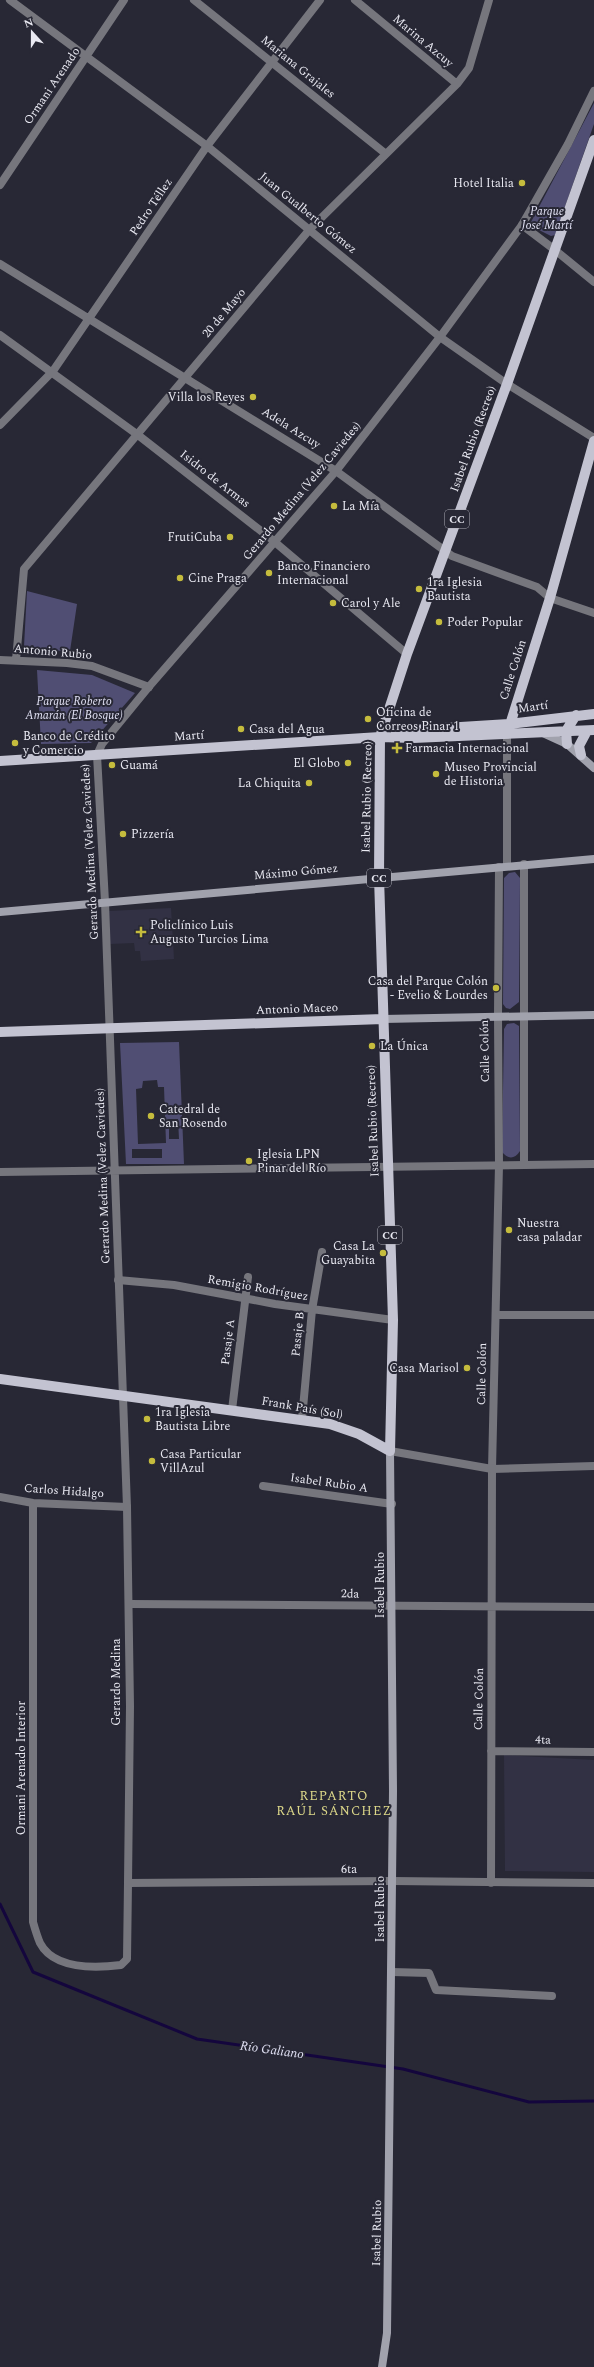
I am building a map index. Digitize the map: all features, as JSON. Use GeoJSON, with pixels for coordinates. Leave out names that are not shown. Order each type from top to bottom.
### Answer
{"type":"FeatureCollection","features":[{"type":"Feature","properties":{"kind":"main road","name":"Isabel Rubio (Recreo)"},"geometry":{"type":"LineString","coordinates":[[390,1451],[393,1320],[379,877],[380,736],[407,654],[507,384],[594,140]]}},
{"type":"Feature","properties":{"kind":"main road","name":"Calle Colón"},"geometry":{"type":"LineString","coordinates":[[507,734],[514,707],[550,598],[594,440]]}},
{"type":"Feature","properties":{"kind":"main road"},"geometry":{"type":"LineString","coordinates":[[514,707],[525,722],[541,732],[567,744],[594,768]]}},
{"type":"Feature","properties":{"kind":"main road","name":"Martí"},"geometry":{"type":"LineString","coordinates":[[0,761],[380,736],[412,730],[509,724],[594,714]]}},
{"type":"Feature","properties":{"kind":"main road"},"geometry":{"type":"LineString","coordinates":[[567,744],[566,731],[576,715]]}},
{"type":"Feature","properties":{"kind":"main road"},"geometry":{"type":"LineString","coordinates":[[581,755],[579,746],[590,730]]}},
{"type":"Feature","properties":{"kind":"main road","name":"Martí"},"geometry":{"type":"LineString","coordinates":[[380,736],[413,738],[590,730]]}},
{"type":"Feature","properties":{"kind":"main road","name":"Máximo Gómez"},"geometry":{"type":"LineString","coordinates":[[0,912],[524,864],[594,859]]}},
{"type":"Feature","properties":{"kind":"main road","name":"Antonio Maceo"},"geometry":{"type":"LineString","coordinates":[[0,1032],[383,1019],[594,1015]]}},
{"type":"Feature","properties":{"kind":"main road","name":"Frank País (Sol)"},"geometry":{"type":"LineString","coordinates":[[0,1379],[123,1397],[302,1419],[347,1429],[390,1451]]}},
{"type":"Feature","properties":{"kind":"main road","name":"Isabel Rubio"},"geometry":{"type":"LineString","coordinates":[[382,2367],[387,2333],[392,1972],[392,1504],[390,1451]]}},
{"type":"Feature","properties":{"kind":"street","name":"Juan Gualberto Gómez"},"geometry":{"type":"LineString","coordinates":[[10,0],[207,146],[440,337],[507,384],[594,440]]}},
{"type":"Feature","properties":{"kind":"street","name":"Ormani Arenado"},"geometry":{"type":"LineString","coordinates":[[0,185],[124,0]]}},
{"type":"Feature","properties":{"kind":"street","name":"Mariana Grajales"},"geometry":{"type":"LineString","coordinates":[[194,0],[386,154]]}},
{"type":"Feature","properties":{"kind":"street","name":"Pedro Téllez"},"geometry":{"type":"LineString","coordinates":[[0,425],[52,371],[207,146],[320,0]]}},
{"type":"Feature","properties":{"kind":"street","name":"Marina Azcuy"},"geometry":{"type":"LineString","coordinates":[[355,0],[457,84]]}},
{"type":"Feature","properties":{"kind":"street","name":"20 de Mayo"},"geometry":{"type":"LineString","coordinates":[[16,660],[24,569],[310,229],[457,84],[469,68],[489,0]]}},
{"type":"Feature","properties":{"kind":"street","name":"Gerardo Medina (Velez Caviedes)"},"geometry":{"type":"LineString","coordinates":[[123,1397],[118,1280],[116,1172],[105,902],[97,755],[106,739],[148,687],[276,542],[336,471],[440,337],[522,226],[568,144],[594,90]]}},
{"type":"Feature","properties":{"kind":"street"},"geometry":{"type":"LineString","coordinates":[[522,226],[555,250],[594,282]]}},
{"type":"Feature","properties":{"kind":"street","name":"Adela Azcuy"},"geometry":{"type":"LineString","coordinates":[[0,264],[88,319],[186,377],[336,471],[446,549],[452,556],[537,587],[550,598],[594,613]]}},
{"type":"Feature","properties":{"kind":"street","name":"Isidro de Armas"},"geometry":{"type":"LineString","coordinates":[[0,335],[52,371],[138,435],[276,542],[407,654]]}},
{"type":"Feature","properties":{"kind":"street","name":"Antonio Rubio"},"geometry":{"type":"LineString","coordinates":[[0,660],[92,666],[148,687]]}},
{"type":"Feature","properties":{"kind":"street","name":"Calle Colón"},"geometry":{"type":"LineString","coordinates":[[491,1883],[493,1607],[492,1469],[499,1165],[498,1016],[507,734]]}},
{"type":"Feature","properties":{"kind":"street"},"geometry":{"type":"LineString","coordinates":[[524,864],[524,1165]]}},
{"type":"Feature","properties":{"kind":"street"},"geometry":{"type":"LineString","coordinates":[[0,1172],[116,1172],[594,1164]]}},
{"type":"Feature","properties":{"kind":"street","name":"Pasaje B"},"geometry":{"type":"LineString","coordinates":[[302,1419],[312,1310],[322,1252]]}},
{"type":"Feature","properties":{"kind":"street","name":"Pasaje A"},"geometry":{"type":"LineString","coordinates":[[232,1410],[248,1277]]}},
{"type":"Feature","properties":{"kind":"street","name":"Remigio Rodríguez"},"geometry":{"type":"LineString","coordinates":[[118,1280],[174,1285],[312,1310],[393,1320]]}},
{"type":"Feature","properties":{"kind":"street"},"geometry":{"type":"LineString","coordinates":[[496,1315],[594,1315]]}},
{"type":"Feature","properties":{"kind":"street","name":"Gerardo Medina"},"geometry":{"type":"LineString","coordinates":[[121,1965],[126,1959],[128,1883],[129,1604],[123,1397]]}},
{"type":"Feature","properties":{"kind":"street","name":"Frank País (Sol)"},"geometry":{"type":"LineString","coordinates":[[390,1451],[492,1469],[594,1466]]}},
{"type":"Feature","properties":{"kind":"street","name":"Isabel Rubio A"},"geometry":{"type":"LineString","coordinates":[[263,1486],[392,1504]]}},
{"type":"Feature","properties":{"kind":"street","name":"Carlos Hidalgo"},"geometry":{"type":"LineString","coordinates":[[0,1497],[33,1503],[127,1507]]}},
{"type":"Feature","properties":{"kind":"street","name":"Ormani Arenado Interior"},"geometry":{"type":"LineString","coordinates":[[33,1503],[33,1922],[41,1944],[60,1962],[100,1967],[121,1965]]}},
{"type":"Feature","properties":{"kind":"street","name":"2da"},"geometry":{"type":"LineString","coordinates":[[129,1604],[392,1607],[594,1607]]}},
{"type":"Feature","properties":{"kind":"street","name":"4ta"},"geometry":{"type":"LineString","coordinates":[[491,1751],[594,1752]]}},
{"type":"Feature","properties":{"kind":"street","name":"6ta"},"geometry":{"type":"LineString","coordinates":[[128,1883],[392,1881],[594,1883]]}},
{"type":"Feature","properties":{"kind":"street"},"geometry":{"type":"LineString","coordinates":[[392,1972],[429,1973],[436,1990],[552,1996]]}},
{"type":"Feature","properties":{"kind":"shaded area","name":"Policlínico Luis Augusto Turcios Lima"},"geometry":{"type":"Polygon","coordinates":[[[171,908],[174,959],[141,961],[140,951],[135,951],[134,943],[110,944],[109,911],[171,908]]]}},
{"type":"Feature","properties":{"kind":"shaded area"},"geometry":{"type":"Polygon","coordinates":[[[504,1755],[594,1760],[594,1872],[505,1871],[504,1755]]]}},
{"type":"Feature","properties":{"kind":"green space","name":"Parque José Martí"},"geometry":{"type":"Polygon","coordinates":[[[594,103],[594,124],[555,235],[551,236],[531,226],[531,222],[594,103]]]}},
{"type":"Feature","properties":{"kind":"green space"},"geometry":{"type":"Polygon","coordinates":[[[27,591],[77,604],[70,651],[32,650],[24,646],[27,591]]]}},
{"type":"Feature","properties":{"kind":"green space","name":"Parque Roberto Amarán (El Bosque)"},"geometry":{"type":"Polygon","coordinates":[[[37,670],[92,675],[135,693],[91,743],[41,744],[37,670]]]}},
{"type":"Feature","properties":{"kind":"green space"},"geometry":{"type":"Polygon","coordinates":[[[515,872],[520,878],[519,1002],[510,1009],[506,1008],[503,1004],[504,878],[509,873],[515,872]]]}},
{"type":"Feature","properties":{"kind":"green space"},"geometry":{"type":"Polygon","coordinates":[[[514,1023],[519,1026],[520,1151],[516,1156],[511,1158],[502,1152],[504,1029],[507,1024],[514,1023]]]}},
{"type":"Feature","properties":{"kind":"green space"},"geometry":{"type":"Polygon","coordinates":[[[179,1042],[184,1164],[126,1164],[120,1043],[179,1042]],[[157,1080],[143,1081],[142,1088],[136,1089],[138,1144],[166,1143],[164,1087],[158,1087],[157,1080]],[[169,1119],[169,1139],[179,1139],[178,1119],[169,1119]],[[132,1149],[132,1158],[162,1158],[162,1149],[132,1149]]]}},
{"type":"Feature","properties":{"kind":"waterway","name":"Río Galiano"},"geometry":{"type":"LineString","coordinates":[[0,1904],[33,1972],[197,2039],[403,2069],[529,2102],[594,2101]]}},
{"type":"Feature","properties":{"kind":"place","name":"Hotel Italia"},"geometry":{"type":"Point","coordinates":[522,183]}},
{"type":"Feature","properties":{"kind":"place","name":"Villa los Reyes"},"geometry":{"type":"Point","coordinates":[253,397]}},
{"type":"Feature","properties":{"kind":"place","name":"La Mía"},"geometry":{"type":"Point","coordinates":[334,506]}},
{"type":"Feature","properties":{"kind":"place","name":"FrutiCuba"},"geometry":{"type":"Point","coordinates":[230,537]}},
{"type":"Feature","properties":{"kind":"place","name":"Banco Financiero Internacional"},"geometry":{"type":"Point","coordinates":[269,573]}},
{"type":"Feature","properties":{"kind":"place","name":"Cine Praga"},"geometry":{"type":"Point","coordinates":[180,578]}},
{"type":"Feature","properties":{"kind":"place","name":"1ra Iglesia Bautista"},"geometry":{"type":"Point","coordinates":[419,589]}},
{"type":"Feature","properties":{"kind":"place","name":"Carol y Ale"},"geometry":{"type":"Point","coordinates":[333,603]}},
{"type":"Feature","properties":{"kind":"place","name":"Poder Popular"},"geometry":{"type":"Point","coordinates":[439,622]}},
{"type":"Feature","properties":{"kind":"place","name":"Oficina de Correos Pinar 1"},"geometry":{"type":"Point","coordinates":[368,719]}},
{"type":"Feature","properties":{"kind":"place","name":"Casa del Agua"},"geometry":{"type":"Point","coordinates":[241,729]}},
{"type":"Feature","properties":{"kind":"place","name":"Banco de Crédito y Comercio"},"geometry":{"type":"Point","coordinates":[15,743]}},
{"type":"Feature","properties":{"kind":"place","name":"Farmacia Internacional"},"geometry":{"type":"Point","coordinates":[397,748]}},
{"type":"Feature","properties":{"kind":"place","name":"El Globo"},"geometry":{"type":"Point","coordinates":[348,763]}},
{"type":"Feature","properties":{"kind":"place","name":"Guamá"},"geometry":{"type":"Point","coordinates":[112,765]}},
{"type":"Feature","properties":{"kind":"place","name":"Museo Provincial de Historia"},"geometry":{"type":"Point","coordinates":[436,774]}},
{"type":"Feature","properties":{"kind":"place","name":"La Chiquita"},"geometry":{"type":"Point","coordinates":[309,783]}},
{"type":"Feature","properties":{"kind":"place","name":"Pizzería"},"geometry":{"type":"Point","coordinates":[123,834]}},
{"type":"Feature","properties":{"kind":"place","name":"Policlínico Luis Augusto Turcios Lima"},"geometry":{"type":"Point","coordinates":[141,932]}},
{"type":"Feature","properties":{"kind":"place","name":"Casa del Parque Colón - Evelio & Lourdes"},"geometry":{"type":"Point","coordinates":[496,988]}},
{"type":"Feature","properties":{"kind":"place","name":"La Única"},"geometry":{"type":"Point","coordinates":[372,1046]}},
{"type":"Feature","properties":{"kind":"place","name":"Catedral de San Rosendo"},"geometry":{"type":"Point","coordinates":[151,1116]}},
{"type":"Feature","properties":{"kind":"place","name":"Iglesia LPN Pinar del Río"},"geometry":{"type":"Point","coordinates":[249,1161]}},
{"type":"Feature","properties":{"kind":"place","name":"Nuestra casa paladar"},"geometry":{"type":"Point","coordinates":[509,1230]}},
{"type":"Feature","properties":{"kind":"place","name":"Casa La Guayabita"},"geometry":{"type":"Point","coordinates":[383,1253]}},
{"type":"Feature","properties":{"kind":"place","name":"Casa Marisol"},"geometry":{"type":"Point","coordinates":[467,1368]}},
{"type":"Feature","properties":{"kind":"place","name":"1ra Iglesia Bautista Libre"},"geometry":{"type":"Point","coordinates":[147,1419]}},
{"type":"Feature","properties":{"kind":"place","name":"Casa Particular VillAzul"},"geometry":{"type":"Point","coordinates":[152,1461]}},
{"type":"Feature","properties":{"kind":"district","name":"REPARTO RAÚL SÁNCHEZ"},"geometry":{"type":"Point","coordinates":[334,1804]}}]}
